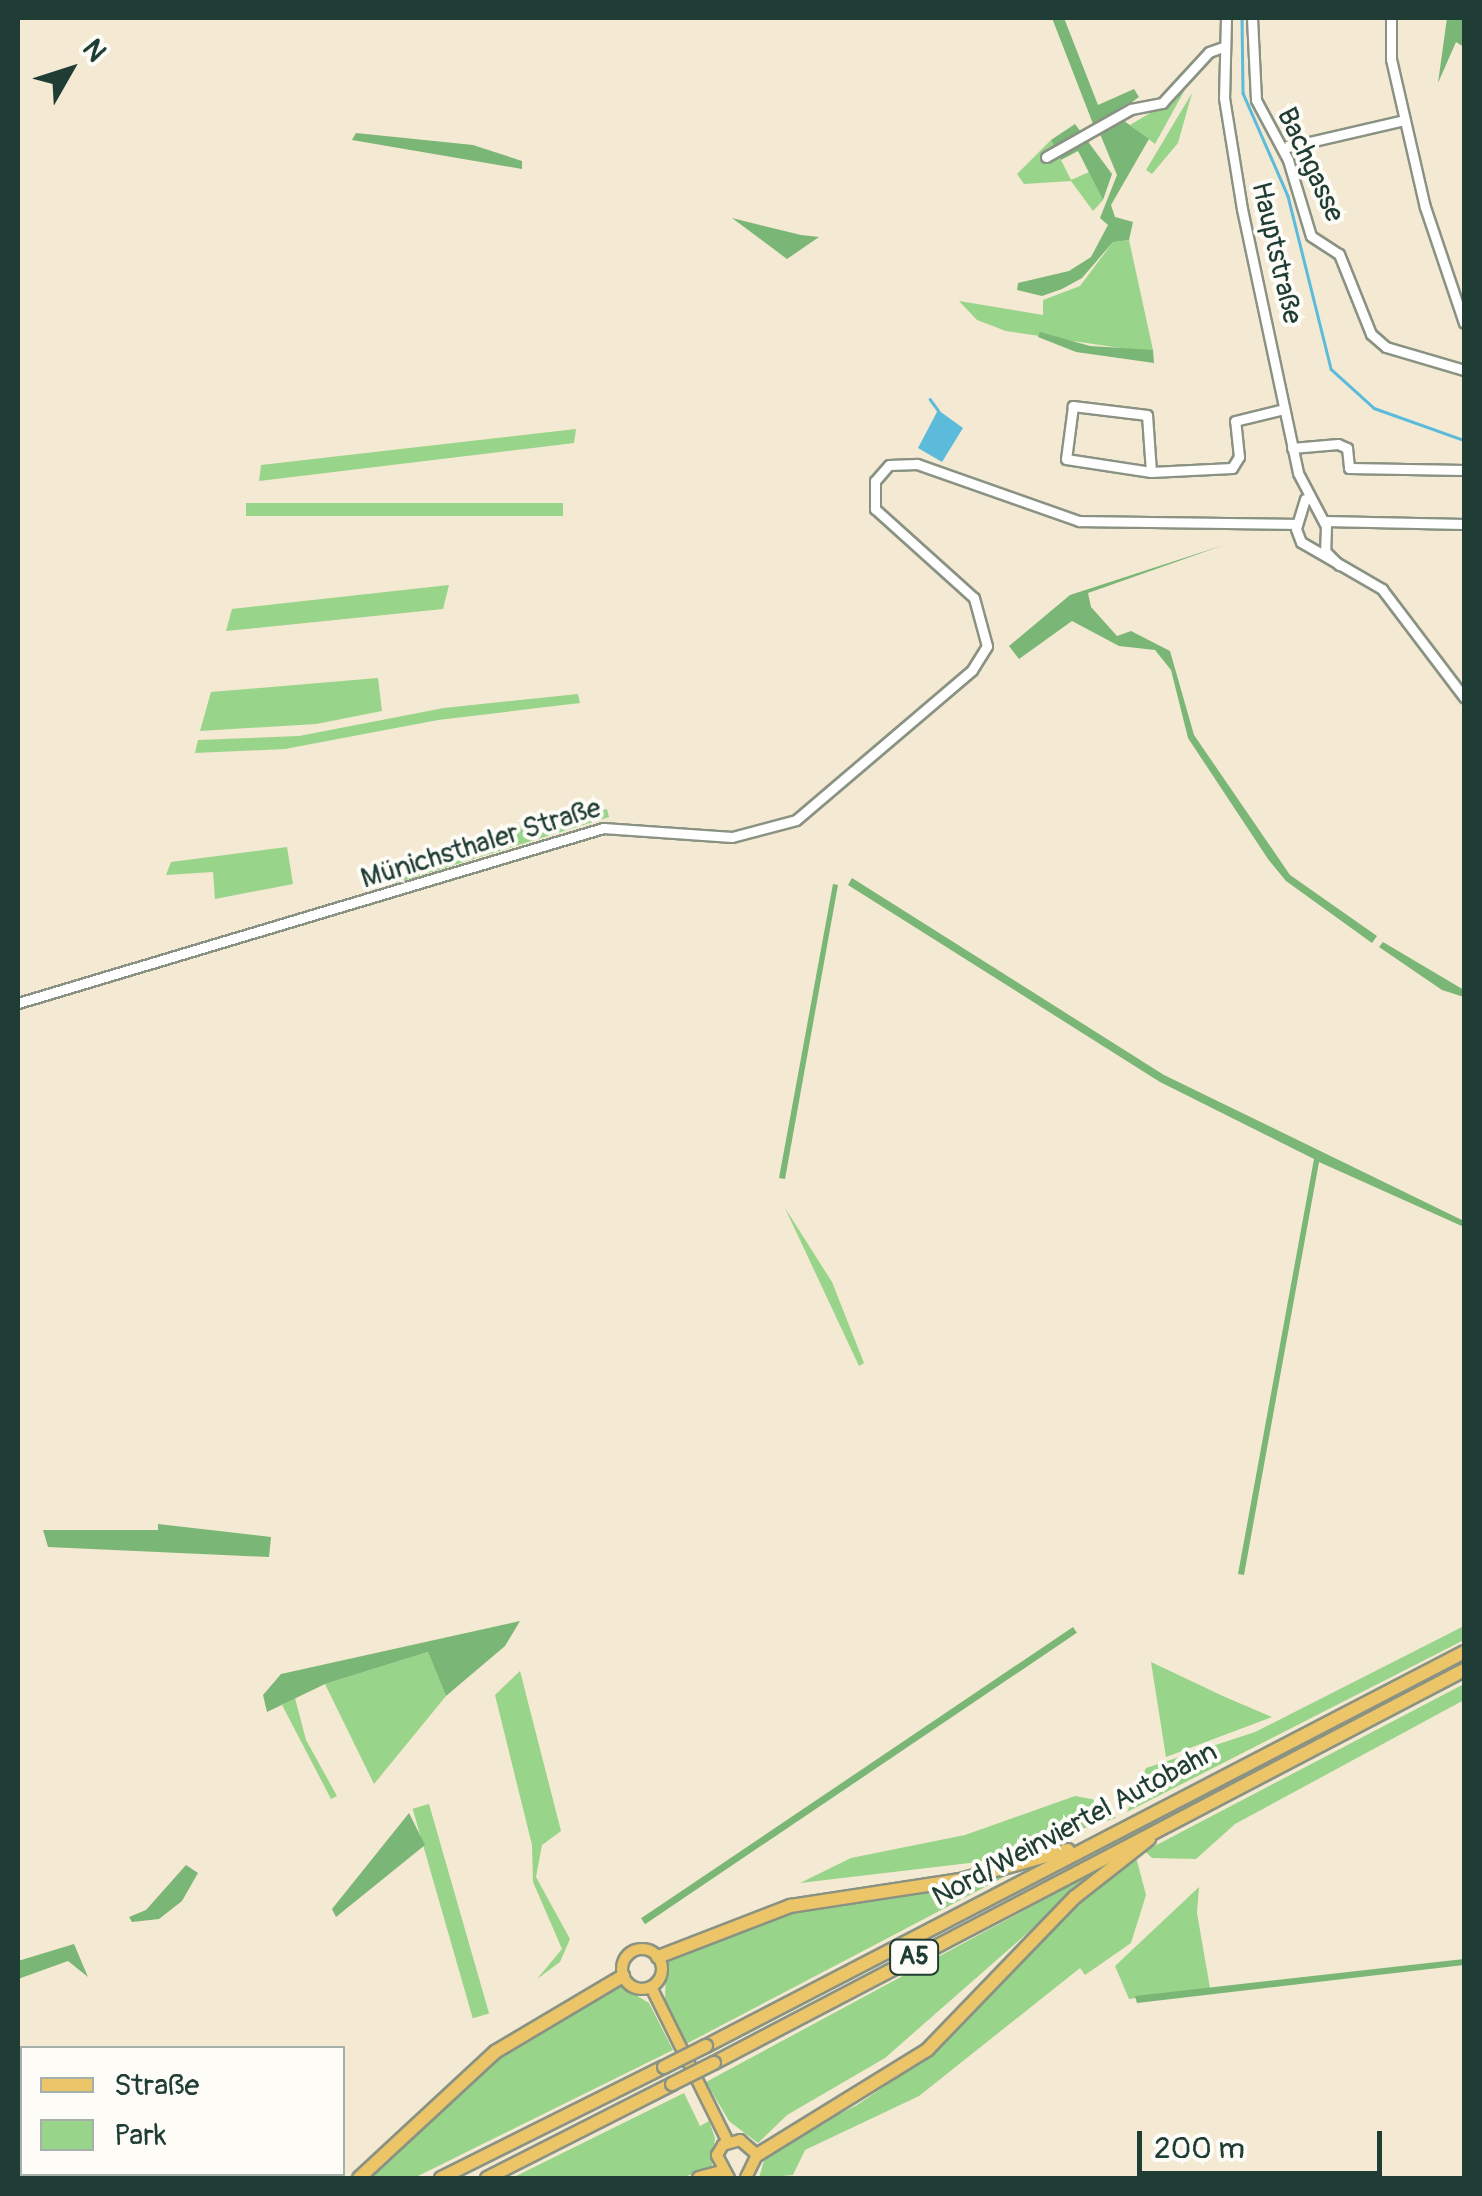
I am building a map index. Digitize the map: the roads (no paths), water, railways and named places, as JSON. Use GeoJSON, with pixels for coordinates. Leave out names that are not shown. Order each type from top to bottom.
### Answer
{"type":"FeatureCollection","features":[{"type":"Feature","properties":{"kind":"highway","name":"Nord/Weinviertel Autobahn"},"geometry":{"type":"LineString","coordinates":[[441,2178],[706,2046],[1464,1652]]}},
{"type":"Feature","properties":{"kind":"highway","name":"Nord/Weinviertel Autobahn"},"geometry":{"type":"LineString","coordinates":[[487,2178],[1464,1670]]}},
{"type":"Feature","properties":{"kind":"highway"},"geometry":{"type":"LineString","coordinates":[[757,2154],[927,2050],[1075,1897],[1181,1815]]}},
{"type":"Feature","properties":{"kind":"highway"},"geometry":{"type":"LineString","coordinates":[[658,1957],[790,1906],[960,1880],[1089,1844]]}},
{"type":"Feature","properties":{"kind":"highway"},"geometry":{"type":"LineString","coordinates":[[359,2178],[495,2052],[622,1976]]}},
{"type":"Feature","properties":{"kind":"highway"},"geometry":{"type":"LineString","coordinates":[[699,2178],[725,2175]]}},
{"type":"Feature","properties":{"kind":"main road"},"geometry":{"type":"LineString","coordinates":[[633,1950],[658,1957],[662,1972],[650,1987],[636,1988],[622,1976],[622,1964],[633,1950]]}},
{"type":"Feature","properties":{"kind":"main road"},"geometry":{"type":"LineString","coordinates":[[650,1987],[728,2142]]}},
{"type":"Feature","properties":{"kind":"main road"},"geometry":{"type":"LineString","coordinates":[[725,2175],[717,2155],[728,2142],[746,2142],[757,2154],[746,2178]]}},
{"type":"Feature","properties":{"kind":"street","name":"Hauptstraße"},"geometry":{"type":"LineString","coordinates":[[1226,18],[1223,47],[1237,184],[1292,448],[1305,496],[1321,518]]}},
{"type":"Feature","properties":{"kind":"street","name":"Bachgasse"},"geometry":{"type":"LineString","coordinates":[[1252,18],[1256,100],[1283,148],[1311,236],[1339,254],[1371,334],[1386,347],[1464,370]]}},
{"type":"Feature","properties":{"kind":"street"},"geometry":{"type":"LineString","coordinates":[[1391,18],[1391,59],[1404,120],[1433,236],[1464,323]]}},
{"type":"Feature","properties":{"kind":"street"},"geometry":{"type":"LineString","coordinates":[[1046,157],[1125,112],[1162,103],[1209,52],[1223,47]]}},
{"type":"Feature","properties":{"kind":"street"},"geometry":{"type":"LineString","coordinates":[[1283,148],[1404,120]]}},
{"type":"Feature","properties":{"kind":"street"},"geometry":{"type":"LineString","coordinates":[[1151,472],[1147,415],[1073,406],[1066,459],[1151,472],[1232,468],[1239,458],[1235,422],[1284,409]]}},
{"type":"Feature","properties":{"kind":"street"},"geometry":{"type":"LineString","coordinates":[[1292,448],[1343,446],[1349,468],[1464,470]]}},
{"type":"Feature","properties":{"kind":"street","name":"Münichsthaler Straße"},"geometry":{"type":"LineString","coordinates":[[18,1003],[603,828],[732,837],[796,820],[972,670],[987,646],[974,598],[875,509],[875,481],[890,465],[917,464],[1079,521],[1274,526],[1321,518],[1350,523],[1464,524]]}},
{"type":"Feature","properties":{"kind":"street","name":"Hauptstraße"},"geometry":{"type":"LineString","coordinates":[[1302,542],[1305,496]]}},
{"type":"Feature","properties":{"kind":"street"},"geometry":{"type":"LineString","coordinates":[[1321,518],[1324,538],[1339,565]]}},
{"type":"Feature","properties":{"kind":"street"},"geometry":{"type":"LineString","coordinates":[[1302,542],[1324,538],[1350,523]]}},
{"type":"Feature","properties":{"kind":"street","name":"Münichsthaler Straße"},"geometry":{"type":"LineString","coordinates":[[1274,526],[1382,589],[1464,697]]}},
{"type":"Feature","properties":{"kind":"water"},"geometry":{"type":"Polygon","coordinates":[[[938,410],[963,428],[942,462],[918,448],[938,410]]]}},
{"type":"Feature","properties":{"kind":"waterway"},"geometry":{"type":"LineString","coordinates":[[1242,18],[1243,93],[1288,196],[1331,369],[1374,408],[1464,440]]}},
{"type":"Feature","properties":{"kind":"waterway"},"geometry":{"type":"LineString","coordinates":[[930,399],[938,410]]}}]}
